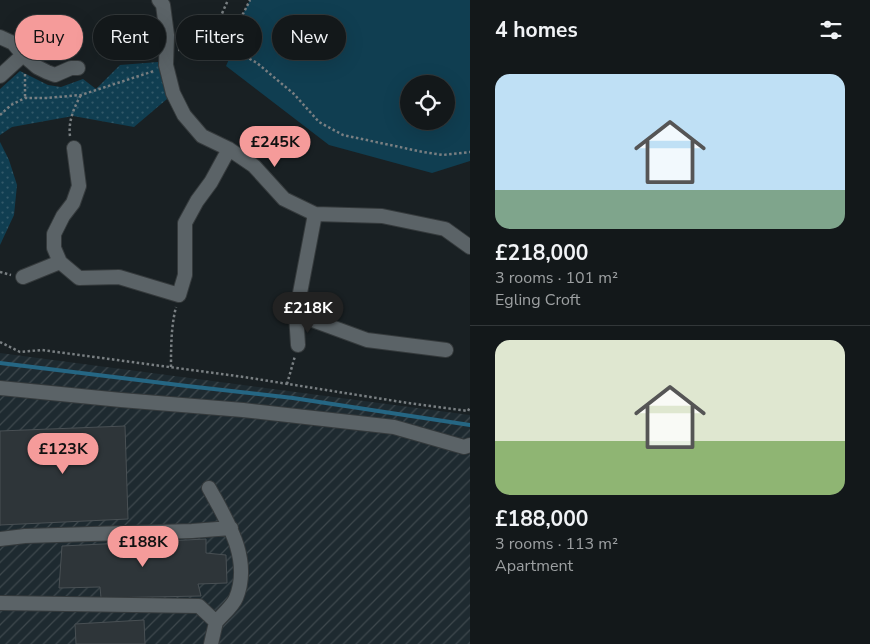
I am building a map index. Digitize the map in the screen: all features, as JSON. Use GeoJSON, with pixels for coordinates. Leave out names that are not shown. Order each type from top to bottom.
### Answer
{"type":"FeatureCollection","features":[{"type":"Feature","properties":{"kind":"street"},"geometry":{"type":"LineString","coordinates":[[159,0],[163,6],[167,35],[166,66],[172,93],[184,115],[202,136],[229,149],[254,166],[284,200],[315,214],[382,216],[445,229],[470,248]]}},
{"type":"Feature","properties":{"kind":"street"},"geometry":{"type":"LineString","coordinates":[[0,37],[15,45]]}},
{"type":"Feature","properties":{"kind":"street"},"geometry":{"type":"LineString","coordinates":[[0,76],[18,60]]}},
{"type":"Feature","properties":{"kind":"street"},"geometry":{"type":"LineString","coordinates":[[29,60],[37,67],[55,75],[71,68],[78,68]]}},
{"type":"Feature","properties":{"kind":"street"},"geometry":{"type":"LineString","coordinates":[[74,148],[79,186],[73,203],[63,216],[54,234],[54,248],[60,262],[79,278],[119,277],[179,296],[185,275],[185,223],[229,149]]}},
{"type":"Feature","properties":{"kind":"street"},"geometry":{"type":"LineString","coordinates":[[298,345],[296,314],[315,214]]}},
{"type":"Feature","properties":{"kind":"street"},"geometry":{"type":"LineString","coordinates":[[23,278],[60,262]]}},
{"type":"Feature","properties":{"kind":"street"},"geometry":{"type":"LineString","coordinates":[[296,314],[367,340],[446,350]]}},
{"type":"Feature","properties":{"kind":"street"},"geometry":{"type":"LineString","coordinates":[[0,388],[243,410],[394,427],[464,447],[470,445]]}},
{"type":"Feature","properties":{"kind":"street"},"geometry":{"type":"LineString","coordinates":[[209,488],[231,528],[237,544],[241,568],[240,582],[235,600],[216,622],[211,644]]}},
{"type":"Feature","properties":{"kind":"street"},"geometry":{"type":"LineString","coordinates":[[0,539],[25,536],[231,528]]}},
{"type":"Feature","properties":{"kind":"street"},"geometry":{"type":"LineString","coordinates":[[0,603],[199,606],[216,622]]}},
{"type":"Feature","properties":{"kind":"path"},"geometry":{"type":"LineString","coordinates":[[221,15],[228,0]]}},
{"type":"Feature","properties":{"kind":"path"},"geometry":{"type":"LineString","coordinates":[[242,15],[250,0]]}},
{"type":"Feature","properties":{"kind":"path"},"geometry":{"type":"LineString","coordinates":[[0,115],[10,105],[25,98],[80,95],[155,70],[166,66],[176,53]]}},
{"type":"Feature","properties":{"kind":"path"},"geometry":{"type":"LineString","coordinates":[[23,60],[25,98]]}},
{"type":"Feature","properties":{"kind":"path"},"geometry":{"type":"LineString","coordinates":[[252,60],[294,94],[319,122],[343,135],[443,155],[470,152]]}},
{"type":"Feature","properties":{"kind":"path"},"geometry":{"type":"LineString","coordinates":[[74,148],[69,133],[70,121],[80,95]]}},
{"type":"Feature","properties":{"kind":"path"},"geometry":{"type":"LineString","coordinates":[[171,367],[171,340],[174,315],[179,296]]}},
{"type":"Feature","properties":{"kind":"path"},"geometry":{"type":"LineString","coordinates":[[0,342],[20,352],[42,350],[468,411],[470,407]]}},
{"type":"Feature","properties":{"kind":"path"},"geometry":{"type":"LineString","coordinates":[[287,384],[298,345]]}},
{"type":"Feature","properties":{"kind":"shaded area"},"geometry":{"type":"Polygon","coordinates":[[[250,0],[470,0],[470,161],[432,173],[329,145],[226,66],[229,60],[262,60],[262,15],[242,15],[250,0]]]}},
{"type":"Feature","properties":{"kind":"shaded area"},"geometry":{"type":"Polygon","coordinates":[[[158,62],[167,99],[134,127],[73,116],[12,127],[0,135],[0,89],[20,71],[48,85],[61,87],[83,79],[96,89],[120,65],[158,62]]]}},
{"type":"Feature","properties":{"kind":"shaded area"},"geometry":{"type":"Polygon","coordinates":[[[0,142],[9,160],[17,185],[14,215],[0,245],[0,142]]]}},
{"type":"Feature","properties":{"kind":"shaded area"},"geometry":{"type":"Polygon","coordinates":[[[0,353],[470,415],[470,644],[0,644],[0,353]]]}},
{"type":"Feature","properties":{"kind":"building"},"geometry":{"type":"Polygon","coordinates":[[[125,426],[128,519],[0,525],[0,431],[125,426]]]}},
{"type":"Feature","properties":{"kind":"building"},"geometry":{"type":"Polygon","coordinates":[[[206,539],[206,553],[226,555],[227,583],[198,584],[201,596],[101,598],[100,587],[59,588],[62,546],[206,539]]]}},
{"type":"Feature","properties":{"kind":"building"},"geometry":{"type":"Polygon","coordinates":[[[144,620],[145,644],[76,644],[75,624],[144,620]]]}},
{"type":"Feature","properties":{"kind":"waterway"},"geometry":{"type":"LineString","coordinates":[[0,363],[293,398],[470,425]]}}]}
